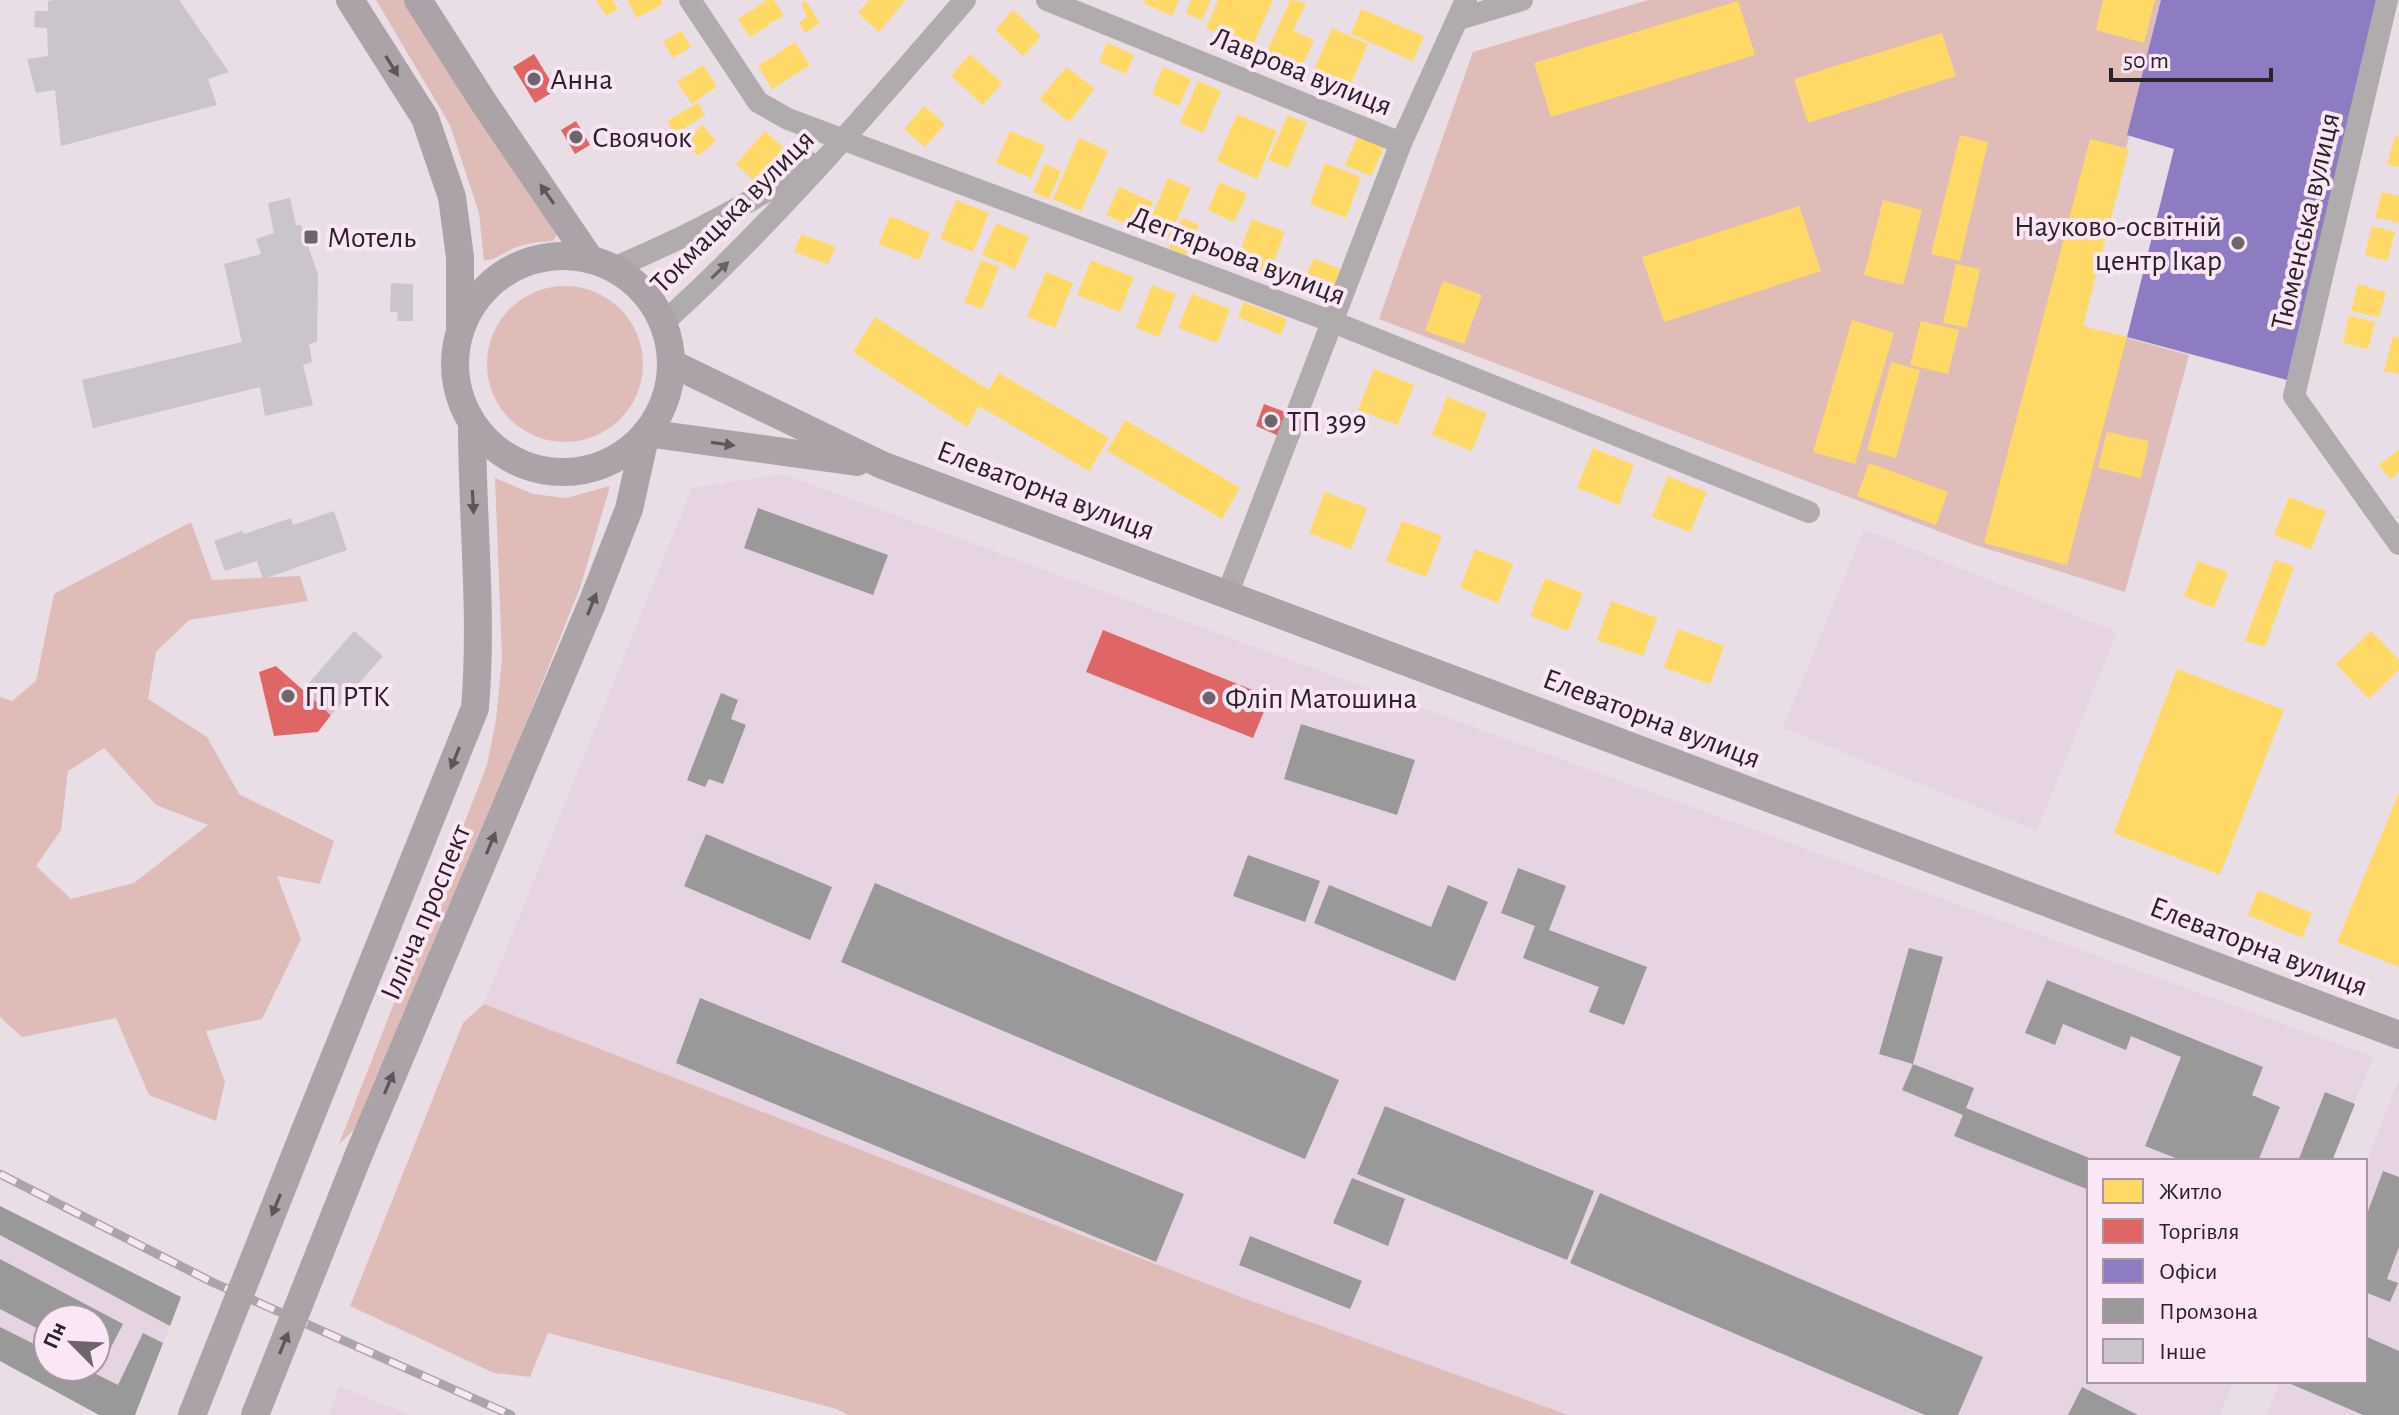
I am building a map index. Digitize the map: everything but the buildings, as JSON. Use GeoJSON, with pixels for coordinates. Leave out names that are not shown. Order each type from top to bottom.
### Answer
{"type":"FeatureCollection","features":[{"type":"Feature","properties":{"kind":"main road"},"geometry":{"type":"LineString","coordinates":[[350,0],[425,118],[452,197],[460,257],[460,329]]}},
{"type":"Feature","properties":{"kind":"main road"},"geometry":{"type":"LineString","coordinates":[[418,0],[484,103],[602,264]]}},
{"type":"Feature","properties":{"kind":"main road"},"geometry":{"type":"LineString","coordinates":[[574,256],[602,264],[642,290],[663,323],[671,363],[665,400],[646,433],[624,453],[597,467],[549,472],[512,460],[472,424],[459,396],[455,378],[456,346],[470,306],[489,285],[514,268],[547,257],[574,256]]}},
{"type":"Feature","properties":{"kind":"main road","name":"Елеваторна вулиця"},"geometry":{"type":"LineString","coordinates":[[671,363],[882,465],[2399,1035]]}},
{"type":"Feature","properties":{"kind":"main road","name":"Ілліча проспект"},"geometry":{"type":"LineString","coordinates":[[192,1415],[475,708],[480,651],[472,424]]}},
{"type":"Feature","properties":{"kind":"main road","name":"Елеваторна вулиця"},"geometry":{"type":"LineString","coordinates":[[646,433],[882,465]]}},
{"type":"Feature","properties":{"kind":"main road","name":"Ілліча проспект"},"geometry":{"type":"LineString","coordinates":[[255,1415],[359,1154],[593,601],[629,509],[646,433]]}},
{"type":"Feature","properties":{"kind":"street","name":"Дегтярьова вулиця"},"geometry":{"type":"LineString","coordinates":[[690,0],[758,102],[788,119],[1333,322],[1809,512]]}},
{"type":"Feature","properties":{"kind":"street","name":"Токмацька вулиця"},"geometry":{"type":"LineString","coordinates":[[663,323],[750,240],[844,140],[965,0]]}},
{"type":"Feature","properties":{"kind":"street","name":"Лаврова вулиця"},"geometry":{"type":"LineString","coordinates":[[1047,0],[1401,143]]}},
{"type":"Feature","properties":{"kind":"street"},"geometry":{"type":"LineString","coordinates":[[1227,595],[1401,143],[1463,9],[1522,0]]}},
{"type":"Feature","properties":{"kind":"street","name":"Тюменська вулиця"},"geometry":{"type":"LineString","coordinates":[[2387,0],[2294,396],[2399,544]]}},
{"type":"Feature","properties":{"kind":"street","name":"Токмацька вулиця"},"geometry":{"type":"LineString","coordinates":[[602,264],[684,238],[740,209],[844,140]]}},
{"type":"Feature","properties":{"kind":"shaded area"},"geometry":{"type":"Polygon","coordinates":[[[376,0],[404,0],[558,233],[553,241],[519,246],[484,261],[479,213],[450,125],[376,0]]]}},
{"type":"Feature","properties":{"kind":"shaded area"},"geometry":{"type":"Polygon","coordinates":[[[1648,0],[2162,0],[2083,326],[2189,355],[2125,592],[1975,545],[1379,319],[1473,52],[1648,0]]]}},
{"type":"Feature","properties":{"kind":"shaded area"},"geometry":{"type":"Polygon","coordinates":[[[565,286],[595,292],[620,309],[637,334],[643,364],[637,394],[620,419],[595,436],[565,442],[535,436],[510,419],[493,394],[487,364],[493,334],[510,309],[535,292],[565,286]]]}},
{"type":"Feature","properties":{"kind":"shaded area"},"geometry":{"type":"Polygon","coordinates":[[[783,474],[2374,1057],[2330,1159],[2087,1159],[2087,1383],[2233,1383],[2220,1415],[1568,1415],[1241,1297],[484,1004],[692,488],[783,474]]]}},
{"type":"Feature","properties":{"kind":"shaded area"},"geometry":{"type":"Polygon","coordinates":[[[495,478],[533,494],[566,498],[610,486],[581,585],[411,1011],[361,1123],[339,1144],[487,765],[496,720],[502,658],[495,478]]]}},
{"type":"Feature","properties":{"kind":"shaded area"},"geometry":{"type":"Polygon","coordinates":[[[191,522],[212,580],[300,576],[308,601],[189,620],[156,652],[148,699],[207,737],[239,794],[334,841],[320,884],[277,876],[301,939],[262,1019],[206,1031],[225,1082],[216,1121],[149,1095],[116,1018],[22,1037],[0,1017],[0,697],[12,701],[36,681],[54,594],[191,522]],[[104,748],[68,771],[61,830],[36,866],[71,899],[134,883],[208,825],[156,805],[104,748]]]}},
{"type":"Feature","properties":{"kind":"shaded area"},"geometry":{"type":"Polygon","coordinates":[[[1864,529],[2117,632],[2037,831],[1783,728],[1864,529]]]}},
{"type":"Feature","properties":{"kind":"shaded area"},"geometry":{"type":"Polygon","coordinates":[[[484,1004],[1241,1297],[1568,1415],[848,1415],[837,1409],[548,1333],[530,1377],[494,1373],[350,1306],[463,1023],[484,1004]]]}},
{"type":"Feature","properties":{"kind":"shaded area"},"geometry":{"type":"Polygon","coordinates":[[[2399,1079],[2399,1415],[2267,1415],[2279,1383],[2367,1383],[2367,1161],[2399,1079]]]}},
{"type":"Feature","properties":{"kind":"shaded area"},"geometry":{"type":"Polygon","coordinates":[[[0,1206],[181,1297],[135,1415],[100,1415],[41,1383],[112,1383],[112,1303],[32,1303],[32,1378],[0,1361],[0,1206]]]}},
{"type":"Feature","properties":{"kind":"shaded area"},"geometry":{"type":"Polygon","coordinates":[[[339,1386],[410,1415],[329,1415],[339,1386]]]}},
{"type":"Feature","properties":{"kind":"railway"},"geometry":{"type":"LineString","coordinates":[[0,1174],[212,1282],[511,1415]]}},
{"type":"Feature","properties":{"kind":"place","name":"Анна"},"geometry":{"type":"Point","coordinates":[534,79]}},
{"type":"Feature","properties":{"kind":"place","name":"Своячок"},"geometry":{"type":"Point","coordinates":[576,137]}},
{"type":"Feature","properties":{"kind":"place","name":"Мотель"},"geometry":{"type":"Point","coordinates":[311,237]}},
{"type":"Feature","properties":{"kind":"place","name":"Науково-освітній центр Ікар"},"geometry":{"type":"Point","coordinates":[2238,243]}},
{"type":"Feature","properties":{"kind":"place","name":"ТП 399"},"geometry":{"type":"Point","coordinates":[1271,421]}},
{"type":"Feature","properties":{"kind":"place","name":"ГП РТК"},"geometry":{"type":"Point","coordinates":[288,696]}},
{"type":"Feature","properties":{"kind":"place","name":"Фліп Матошина"},"geometry":{"type":"Point","coordinates":[1209,698]}}]}
